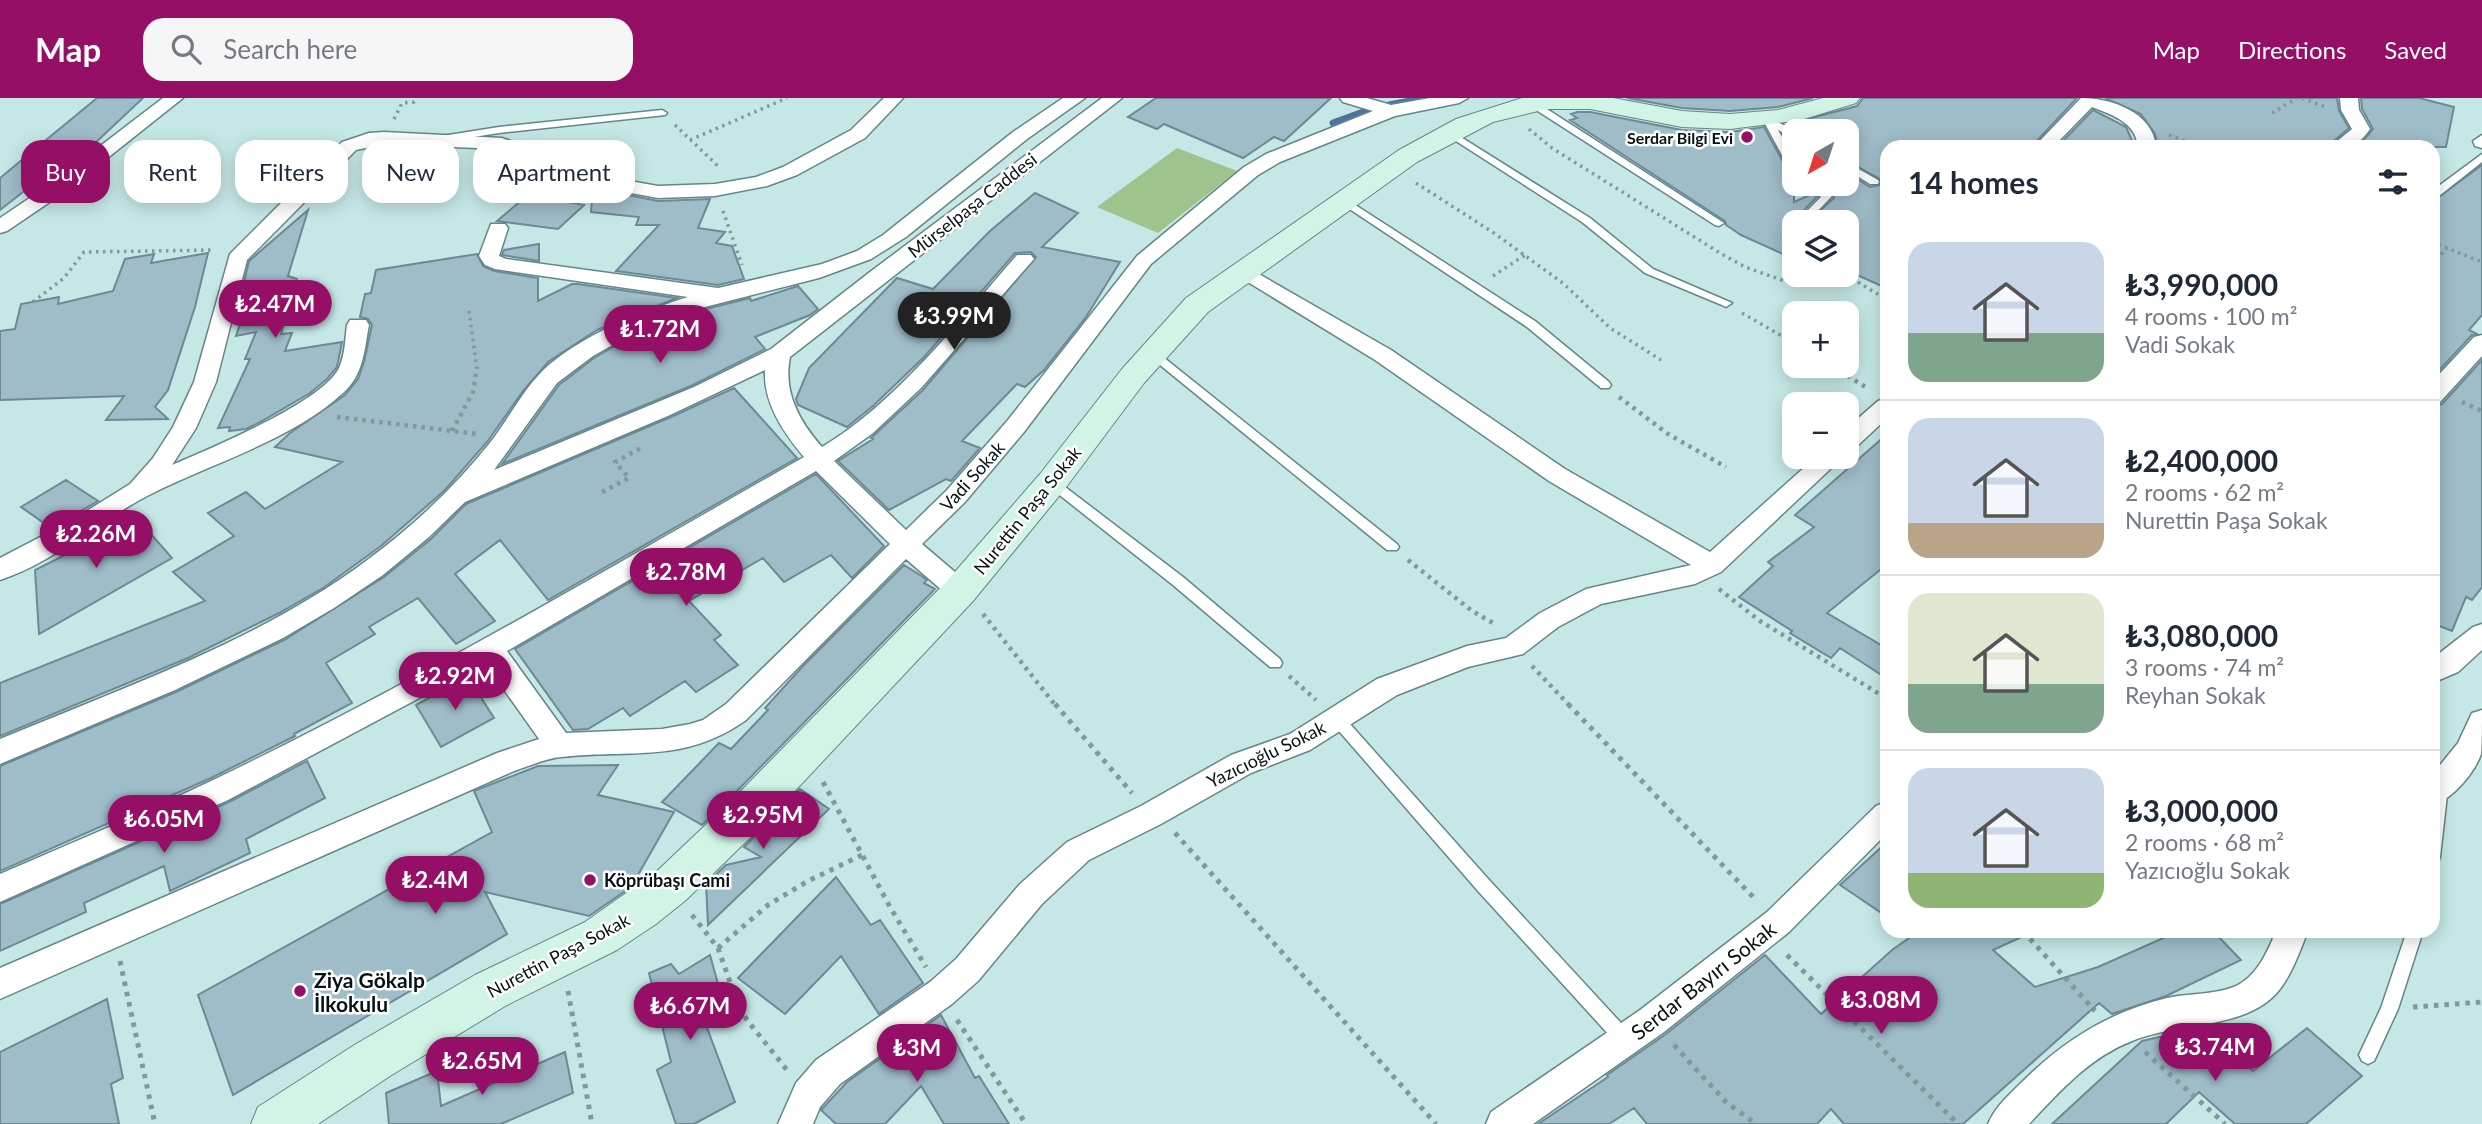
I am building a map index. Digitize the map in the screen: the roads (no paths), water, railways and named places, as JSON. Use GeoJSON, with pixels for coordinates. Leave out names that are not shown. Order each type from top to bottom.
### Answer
{"type":"FeatureCollection","features":[{"type":"Feature","properties":{"kind":"street"},"geometry":{"type":"LineString","coordinates":[[0,227],[59,187],[174,98]]}},
{"type":"Feature","properties":{"kind":"street"},"geometry":{"type":"LineString","coordinates":[[139,490],[161,464],[184,428],[205,382],[233,268],[244,250],[349,146],[369,139],[384,138],[502,144],[574,172],[639,189],[680,192],[715,190],[740,187],[790,171],[847,141],[868,126],[894,98]]}},
{"type":"Feature","properties":{"kind":"street"},"geometry":{"type":"LineString","coordinates":[[0,752],[250,643],[293,621],[370,573],[421,531],[454,499],[507,438],[546,381],[571,360],[625,329],[718,295],[785,281],[873,250],[1029,129],[1076,98]]}},
{"type":"Feature","properties":{"kind":"street","name":"Mürselpaşa Caddesi"},"geometry":{"type":"LineString","coordinates":[[454,499],[558,451],[732,379],[779,354],[877,276],[1112,98]]}},
{"type":"Feature","properties":{"kind":"street"},"geometry":{"type":"LineString","coordinates":[[1349,98],[1390,111]]}},
{"type":"Feature","properties":{"kind":"street","name":"Vadi Sokak"},"geometry":{"type":"LineString","coordinates":[[0,984],[478,773],[559,745],[662,741],[713,728],[736,712],[956,496],[1016,426],[1144,260],[1261,164],[1390,111],[1459,98]]}},
{"type":"Feature","properties":{"kind":"street","name":"Nurettin Paşa Sokak"},"geometry":{"type":"LineString","coordinates":[[275,1124],[373,1060],[491,990],[561,956],[631,917],[671,886],[807,751],[960,591],[1052,482],[1153,353],[1197,305],[1390,169],[1448,132],[1483,116],[1540,103],[1591,102],[1691,120],[1781,127],[1794,116],[1847,98]]}},
{"type":"Feature","properties":{"kind":"street"},"geometry":{"type":"LineString","coordinates":[[2348,98],[2350,110],[2361,129],[2350,140]]}},
{"type":"Feature","properties":{"kind":"street"},"geometry":{"type":"LineString","coordinates":[[2050,140],[2090,99],[2139,124],[2148,136],[2148,140]]}},
{"type":"Feature","properties":{"kind":"street"},"geometry":{"type":"LineString","coordinates":[[498,228],[489,256],[492,261],[502,265],[718,295]]}},
{"type":"Feature","properties":{"kind":"street"},"geometry":{"type":"LineString","coordinates":[[0,888],[223,789],[382,707],[818,460],[860,432],[931,365],[1024,259]]}},
{"type":"Feature","properties":{"kind":"street"},"geometry":{"type":"LineString","coordinates":[[1245,272],[1383,355],[1557,475],[1707,568]]}},
{"type":"Feature","properties":{"kind":"street"},"geometry":{"type":"LineString","coordinates":[[0,570],[78,528],[139,490],[266,429],[322,397],[347,373],[358,325]]}},
{"type":"Feature","properties":{"kind":"street"},"geometry":{"type":"LineString","coordinates":[[2440,388],[2482,342]]}},
{"type":"Feature","properties":{"kind":"street"},"geometry":{"type":"LineString","coordinates":[[779,354],[776,372],[778,396],[791,422],[818,460],[960,591]]}},
{"type":"Feature","properties":{"kind":"street"},"geometry":{"type":"LineString","coordinates":[[1859,427],[1880,401]]}},
{"type":"Feature","properties":{"kind":"street","name":"Yazıcıoğlu Sokak"},"geometry":{"type":"LineString","coordinates":[[802,1109],[828,1072],[941,993],[967,970],[1031,894],[1078,851],[1241,764],[1300,742],[1387,687],[1467,657],[1511,648],[1549,620],[1595,596],[1707,568],[1818,469]]}},
{"type":"Feature","properties":{"kind":"street"},"geometry":{"type":"LineString","coordinates":[[2440,668],[2482,634]]}},
{"type":"Feature","properties":{"kind":"street"},"geometry":{"type":"LineString","coordinates":[[489,647],[559,745]]}},
{"type":"Feature","properties":{"kind":"street"},"geometry":{"type":"LineString","coordinates":[[2440,786],[2455,772],[2474,742],[2482,721]]}},
{"type":"Feature","properties":{"kind":"street","name":"Serdar Bayırı Sokak"},"geometry":{"type":"LineString","coordinates":[[1503,1124],[1626,1041],[1771,928],[1880,821]]}},
{"type":"Feature","properties":{"kind":"street"},"geometry":{"type":"LineString","coordinates":[[2004,1124],[2040,1087],[2082,1052],[2117,1031],[2171,1013],[2229,1004],[2250,996],[2268,980],[2289,938]]}},
{"type":"Feature","properties":{"kind":"lane"},"geometry":{"type":"LineString","coordinates":[[1540,103],[1719,223]]}},
{"type":"Feature","properties":{"kind":"lane"},"geometry":{"type":"LineString","coordinates":[[441,139],[499,130],[662,113]]}},
{"type":"Feature","properties":{"kind":"lane"},"geometry":{"type":"LineString","coordinates":[[1448,132],[1608,235],[1649,271],[1726,303]]}},
{"type":"Feature","properties":{"kind":"lane"},"geometry":{"type":"LineString","coordinates":[[2440,190],[2482,157]]}},
{"type":"Feature","properties":{"kind":"lane"},"geometry":{"type":"LineString","coordinates":[[1859,173],[1874,182]]}},
{"type":"Feature","properties":{"kind":"lane"},"geometry":{"type":"LineString","coordinates":[[1812,210],[1826,196]]}},
{"type":"Feature","properties":{"kind":"lane"},"geometry":{"type":"LineString","coordinates":[[1346,202],[1478,286],[1531,324],[1605,386]]}},
{"type":"Feature","properties":{"kind":"lane"},"geometry":{"type":"LineString","coordinates":[[1153,353],[1392,547]]}},
{"type":"Feature","properties":{"kind":"lane"},"geometry":{"type":"LineString","coordinates":[[1052,482],[1178,581],[1275,663]]}},
{"type":"Feature","properties":{"kind":"lane"},"geometry":{"type":"LineString","coordinates":[[1337,719],[1484,886],[1626,1041]]}},
{"type":"Feature","properties":{"kind":"lane"},"geometry":{"type":"LineString","coordinates":[[2368,1055],[2389,1009],[2413,938]]}},
{"type":"Feature","properties":{"kind":"waterway"},"geometry":{"type":"LineString","coordinates":[[1389,105],[1426,98]]}},
{"type":"Feature","properties":{"kind":"waterway"},"geometry":{"type":"LineString","coordinates":[[1333,123],[1366,111]]}},
{"type":"Feature","properties":{"kind":"place","name":"Serdar Bilgi Evi"},"geometry":{"type":"Point","coordinates":[1747,137]}},
{"type":"Feature","properties":{"kind":"place","name":"Köprübaşı Cami"},"geometry":{"type":"Point","coordinates":[590,880]}},
{"type":"Feature","properties":{"kind":"place","name":"Ziya Gökalp İlkokulu"},"geometry":{"type":"Point","coordinates":[300,991]}}]}
